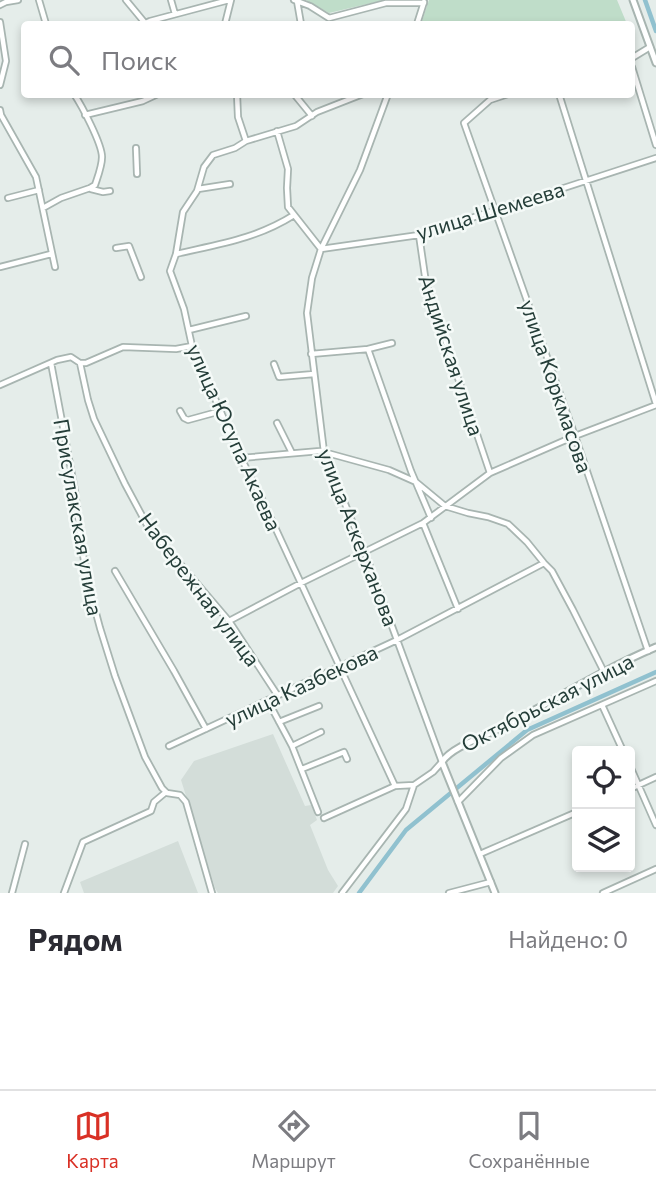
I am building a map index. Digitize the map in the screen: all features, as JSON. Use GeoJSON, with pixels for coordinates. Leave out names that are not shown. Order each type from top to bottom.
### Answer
{"type":"FeatureCollection","features":[{"type":"Feature","properties":{"kind":"street"},"geometry":{"type":"LineString","coordinates":[[0,4],[18,0]]}},
{"type":"Feature","properties":{"kind":"street"},"geometry":{"type":"LineString","coordinates":[[39,0],[45,21]]}},
{"type":"Feature","properties":{"kind":"street"},"geometry":{"type":"LineString","coordinates":[[126,0],[142,21]]}},
{"type":"Feature","properties":{"kind":"street"},"geometry":{"type":"LineString","coordinates":[[170,0],[176,14]]}},
{"type":"Feature","properties":{"kind":"street"},"geometry":{"type":"LineString","coordinates":[[160,21],[176,14],[230,0],[226,21]]}},
{"type":"Feature","properties":{"kind":"street"},"geometry":{"type":"LineString","coordinates":[[633,0],[656,63]]}},
{"type":"Feature","properties":{"kind":"street"},"geometry":{"type":"LineString","coordinates":[[296,1],[329,18],[386,3],[424,1],[418,21]]}},
{"type":"Feature","properties":{"kind":"street"},"geometry":{"type":"LineString","coordinates":[[296,1],[300,21]]}},
{"type":"Feature","properties":{"kind":"street"},"geometry":{"type":"LineString","coordinates":[[0,22],[6,61],[0,85]]}},
{"type":"Feature","properties":{"kind":"street"},"geometry":{"type":"LineString","coordinates":[[635,56],[650,47]]}},
{"type":"Feature","properties":{"kind":"street"},"geometry":{"type":"LineString","coordinates":[[635,77],[656,145]]}},
{"type":"Feature","properties":{"kind":"street"},"geometry":{"type":"LineString","coordinates":[[43,208],[95,185],[102,157],[76,98]]}},
{"type":"Feature","properties":{"kind":"street"},"geometry":{"type":"LineString","coordinates":[[85,115],[149,98]]}},
{"type":"Feature","properties":{"kind":"street"},"geometry":{"type":"LineString","coordinates":[[237,98],[238,117],[246,141]]}},
{"type":"Feature","properties":{"kind":"street"},"geometry":{"type":"LineString","coordinates":[[296,98],[312,116]]}},
{"type":"Feature","properties":{"kind":"street","name":"улица Юсупа Акаева"},"geometry":{"type":"LineString","coordinates":[[353,98],[317,112],[296,126],[246,141],[235,148],[213,155],[204,167],[198,189],[183,212],[176,254],[170,271],[184,309],[192,346],[241,458],[395,786]]}},
{"type":"Feature","properties":{"kind":"street","name":"улица Аскерханова"},"geometry":{"type":"LineString","coordinates":[[387,98],[360,170],[321,249],[312,278],[307,313],[324,452],[495,893]]}},
{"type":"Feature","properties":{"kind":"street","name":"улица Коркмасова"},"geometry":{"type":"LineString","coordinates":[[496,98],[490,100],[464,123],[648,650]]}},
{"type":"Feature","properties":{"kind":"street"},"geometry":{"type":"LineString","coordinates":[[229,621],[423,523],[490,473],[656,405],[560,98]]}},
{"type":"Feature","properties":{"kind":"street"},"geometry":{"type":"LineString","coordinates":[[0,110],[36,177],[55,267]]}},
{"type":"Feature","properties":{"kind":"street"},"geometry":{"type":"LineString","coordinates":[[277,131],[288,169],[288,207],[321,249]]}},
{"type":"Feature","properties":{"kind":"street"},"geometry":{"type":"LineString","coordinates":[[136,148],[137,174]]}},
{"type":"Feature","properties":{"kind":"street","name":"улица Шемеева"},"geometry":{"type":"LineString","coordinates":[[321,249],[419,235],[656,158]]}},
{"type":"Feature","properties":{"kind":"street"},"geometry":{"type":"LineString","coordinates":[[198,189],[230,184]]}},
{"type":"Feature","properties":{"kind":"street"},"geometry":{"type":"LineString","coordinates":[[90,188],[110,191]]}},
{"type":"Feature","properties":{"kind":"street"},"geometry":{"type":"LineString","coordinates":[[8,198],[39,190]]}},
{"type":"Feature","properties":{"kind":"street"},"geometry":{"type":"LineString","coordinates":[[176,254],[245,239],[279,225],[294,215]]}},
{"type":"Feature","properties":{"kind":"street","name":"Андийская улица"},"geometry":{"type":"LineString","coordinates":[[419,235],[426,283],[490,473]]}},
{"type":"Feature","properties":{"kind":"street"},"geometry":{"type":"LineString","coordinates":[[116,248],[129,246],[141,277]]}},
{"type":"Feature","properties":{"kind":"street"},"geometry":{"type":"LineString","coordinates":[[0,267],[51,254]]}},
{"type":"Feature","properties":{"kind":"street"},"geometry":{"type":"LineString","coordinates":[[188,330],[246,316]]}},
{"type":"Feature","properties":{"kind":"street"},"geometry":{"type":"LineString","coordinates":[[311,354],[368,349],[392,343]]}},
{"type":"Feature","properties":{"kind":"street"},"geometry":{"type":"LineString","coordinates":[[0,385],[71,357],[80,363],[86,363],[123,347],[176,349],[192,346]]}},
{"type":"Feature","properties":{"kind":"street"},"geometry":{"type":"LineString","coordinates":[[368,349],[431,518]]}},
{"type":"Feature","properties":{"kind":"street","name":"Присулакская улица"},"geometry":{"type":"LineString","coordinates":[[51,363],[73,478],[92,601],[115,676],[145,757],[166,792],[180,795],[186,802],[212,893]]}},
{"type":"Feature","properties":{"kind":"street","name":"Набережная улица"},"geometry":{"type":"LineString","coordinates":[[80,363],[94,419],[148,525],[229,621],[278,696]]}},
{"type":"Feature","properties":{"kind":"street"},"geometry":{"type":"LineString","coordinates":[[274,364],[279,377],[314,374]]}},
{"type":"Feature","properties":{"kind":"street"},"geometry":{"type":"LineString","coordinates":[[180,411],[188,420],[221,411]]}},
{"type":"Feature","properties":{"kind":"street"},"geometry":{"type":"LineString","coordinates":[[277,423],[292,453]]}},
{"type":"Feature","properties":{"kind":"street"},"geometry":{"type":"LineString","coordinates":[[241,458],[320,451],[389,470],[416,482],[445,506],[508,524],[552,571],[604,672]]}},
{"type":"Feature","properties":{"kind":"street"},"geometry":{"type":"LineString","coordinates":[[423,523],[458,608]]}},
{"type":"Feature","properties":{"kind":"street","name":"улица Казбекова"},"geometry":{"type":"LineString","coordinates":[[169,746],[397,640],[544,563]]}},
{"type":"Feature","properties":{"kind":"street"},"geometry":{"type":"LineString","coordinates":[[115,571],[206,729]]}},
{"type":"Feature","properties":{"kind":"street","name":"Октябрьская улица"},"geometry":{"type":"LineString","coordinates":[[442,762],[454,750],[656,647]]}},
{"type":"Feature","properties":{"kind":"street"},"geometry":{"type":"LineString","coordinates":[[457,800],[501,758],[533,735],[656,681]]}},
{"type":"Feature","properties":{"kind":"street"},"geometry":{"type":"LineString","coordinates":[[268,701],[292,746],[318,811]]}},
{"type":"Feature","properties":{"kind":"street"},"geometry":{"type":"LineString","coordinates":[[602,705],[621,746]]}},
{"type":"Feature","properties":{"kind":"street"},"geometry":{"type":"LineString","coordinates":[[279,722],[319,706]]}},
{"type":"Feature","properties":{"kind":"street"},"geometry":{"type":"LineString","coordinates":[[292,746],[321,732]]}},
{"type":"Feature","properties":{"kind":"street"},"geometry":{"type":"LineString","coordinates":[[302,769],[344,752],[347,760]]}},
{"type":"Feature","properties":{"kind":"street"},"geometry":{"type":"LineString","coordinates":[[324,818],[395,786],[414,785],[442,762]]}},
{"type":"Feature","properties":{"kind":"street"},"geometry":{"type":"LineString","coordinates":[[635,786],[656,777]]}},
{"type":"Feature","properties":{"kind":"street"},"geometry":{"type":"LineString","coordinates":[[635,778],[656,824]]}},
{"type":"Feature","properties":{"kind":"street"},"geometry":{"type":"LineString","coordinates":[[342,893],[406,808],[414,785]]}},
{"type":"Feature","properties":{"kind":"street"},"geometry":{"type":"LineString","coordinates":[[64,893],[83,842],[151,811],[154,802],[166,792]]}},
{"type":"Feature","properties":{"kind":"street"},"geometry":{"type":"LineString","coordinates":[[480,854],[572,814]]}},
{"type":"Feature","properties":{"kind":"street"},"geometry":{"type":"LineString","coordinates":[[12,893],[25,844]]}},
{"type":"Feature","properties":{"kind":"street"},"geometry":{"type":"LineString","coordinates":[[603,893],[656,869]]}},
{"type":"Feature","properties":{"kind":"street"},"geometry":{"type":"LineString","coordinates":[[449,893],[491,882]]}},
{"type":"Feature","properties":{"kind":"shaded area"},"geometry":{"type":"Polygon","coordinates":[[[273,734],[305,806],[311,805],[317,820],[310,825],[328,870],[338,886],[333,893],[218,893],[215,888],[181,780],[194,761],[273,734]]]}},
{"type":"Feature","properties":{"kind":"shaded area"},"geometry":{"type":"Polygon","coordinates":[[[178,841],[198,893],[84,893],[80,882],[178,841]]]}},
{"type":"Feature","properties":{"kind":"green space"},"geometry":{"type":"Polygon","coordinates":[[[306,0],[384,0],[329,13],[306,0]]]}},
{"type":"Feature","properties":{"kind":"green space"},"geometry":{"type":"Polygon","coordinates":[[[429,0],[617,0],[626,21],[422,21],[429,0]]]}},
{"type":"Feature","properties":{"kind":"waterway"},"geometry":{"type":"LineString","coordinates":[[645,0],[656,31]]}},
{"type":"Feature","properties":{"kind":"waterway"},"geometry":{"type":"LineString","coordinates":[[359,893],[406,830],[527,730],[656,672]]}}]}
